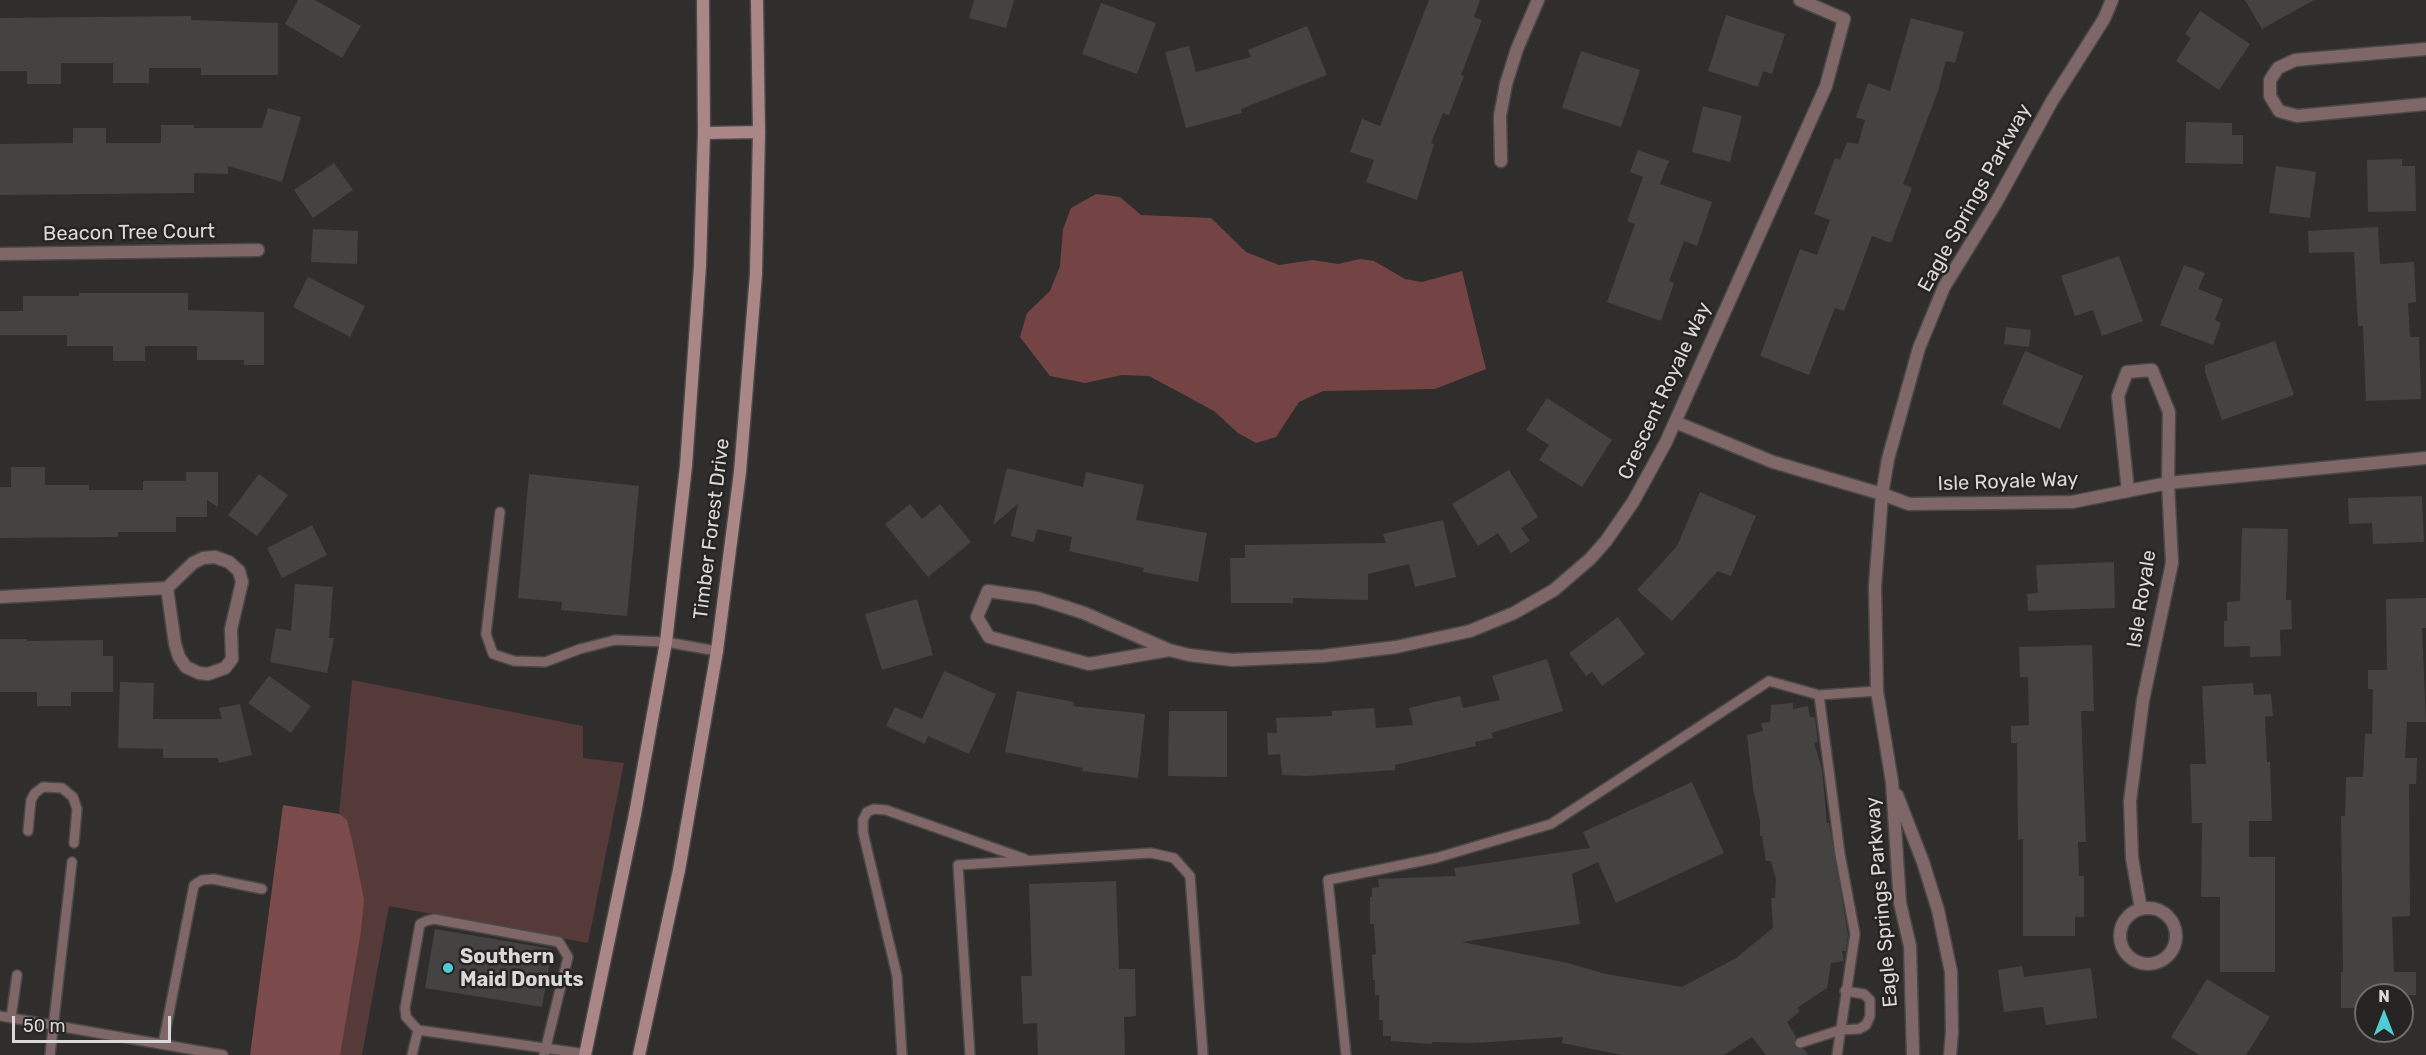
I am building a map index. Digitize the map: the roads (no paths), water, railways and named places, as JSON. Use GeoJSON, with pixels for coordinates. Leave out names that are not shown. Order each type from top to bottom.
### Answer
{"type":"FeatureCollection","features":[{"type":"Feature","properties":{"kind":"main road","name":"Timber Forest Drive"},"geometry":{"type":"LineString","coordinates":[[586,1055],[635,814],[666,642],[686,466],[700,266],[704,133],[703,0]]}},
{"type":"Feature","properties":{"kind":"main road","name":"Timber Forest Drive"},"geometry":{"type":"LineString","coordinates":[[639,1055],[679,870],[717,651],[740,472],[756,274],[759,132],[757,0]]}},
{"type":"Feature","properties":{"kind":"main road"},"geometry":{"type":"LineString","coordinates":[[704,133],[759,132]]}},
{"type":"Feature","properties":{"kind":"street"},"geometry":{"type":"LineString","coordinates":[[1501,161],[1500,116],[1506,84],[1517,49],[1538,0]]}},
{"type":"Feature","properties":{"kind":"street","name":"Crescent Royale Way"},"geometry":{"type":"LineString","coordinates":[[1169,650],[1089,664],[989,637],[977,617],[988,591],[1037,598],[1083,614],[1169,650],[1189,655],[1232,660],[1347,653],[1421,642],[1470,631],[1514,614],[1554,590],[1590,559],[1606,541],[1645,483],[1676,422],[1820,101],[1844,19],[1800,0]]}},
{"type":"Feature","properties":{"kind":"street","name":"Eagle Springs Parkway"},"geometry":{"type":"LineString","coordinates":[[1913,1055],[1910,946],[1900,903],[1892,782],[1877,691],[1875,586],[1882,494],[1900,411],[1920,348],[1944,287],[1997,201],[2052,101],[2103,19],[2112,0]]}},
{"type":"Feature","properties":{"kind":"street"},"geometry":{"type":"LineString","coordinates":[[2426,49],[2295,60],[2278,68],[2270,80],[2270,96],[2279,111],[2297,116],[2426,104]]}},
{"type":"Feature","properties":{"kind":"street","name":"Beacon Tree Court"},"geometry":{"type":"LineString","coordinates":[[0,254],[258,250]]}},
{"type":"Feature","properties":{"kind":"street","name":"Isle Royale"},"geometry":{"type":"LineString","coordinates":[[2128,491],[2118,396],[2127,372],[2152,370],[2169,412],[2168,483],[2172,563],[2143,700],[2130,801],[2132,858],[2140,909]]}},
{"type":"Feature","properties":{"kind":"street","name":"Isle Royale Way"},"geometry":{"type":"LineString","coordinates":[[1676,422],[1804,472],[1909,504],[2072,502],[2168,483],[2426,458]]}},
{"type":"Feature","properties":{"kind":"street"},"geometry":{"type":"LineString","coordinates":[[0,597],[167,588],[193,563],[203,558],[215,557],[229,562],[239,571],[242,582],[231,629],[232,659],[225,668],[208,674],[186,667],[179,657],[175,644],[167,588]]}},
{"type":"Feature","properties":{"kind":"street","name":"Eagle Springs Parkway"},"geometry":{"type":"LineString","coordinates":[[1892,782],[1923,862],[1938,910],[1951,972],[1950,1055]]}},
{"type":"Feature","properties":{"kind":"street"},"geometry":{"type":"LineString","coordinates":[[2140,909],[2158,910],[2166,914],[2175,929],[2176,938],[2170,954],[2155,963],[2136,962],[2122,948],[2120,929],[2132,913],[2140,909]]}},
{"type":"Feature","properties":{"kind":"lane"},"geometry":{"type":"LineString","coordinates":[[500,512],[486,634],[493,654],[514,661],[544,662],[615,639],[666,642],[717,651]]}},
{"type":"Feature","properties":{"kind":"lane"},"geometry":{"type":"LineString","coordinates":[[1346,1055],[1328,880],[1436,858],[1551,824],[1769,681],[1819,695],[1877,691]]}},
{"type":"Feature","properties":{"kind":"lane"},"geometry":{"type":"LineString","coordinates":[[1819,695],[1840,854],[1855,934],[1837,1055]]}},
{"type":"Feature","properties":{"kind":"lane"},"geometry":{"type":"LineString","coordinates":[[28,831],[31,800],[35,793],[43,787],[62,788],[73,797],[77,809],[74,843]]}},
{"type":"Feature","properties":{"kind":"lane"},"geometry":{"type":"LineString","coordinates":[[902,1055],[897,976],[863,832],[863,820],[867,812],[874,809],[886,810],[1030,861]]}},
{"type":"Feature","properties":{"kind":"lane"},"geometry":{"type":"LineString","coordinates":[[970,1055],[958,865],[1150,853],[1174,858],[1190,876],[1203,1055]]}},
{"type":"Feature","properties":{"kind":"lane"},"geometry":{"type":"LineString","coordinates":[[50,1055],[72,862]]}},
{"type":"Feature","properties":{"kind":"lane"},"geometry":{"type":"LineString","coordinates":[[163,1044],[194,885],[202,880],[213,879],[262,889]]}},
{"type":"Feature","properties":{"kind":"lane"},"geometry":{"type":"LineString","coordinates":[[544,1052],[568,957],[559,942],[434,919],[420,924],[405,1008],[406,1017],[418,1030],[544,1052],[586,1055]]}},
{"type":"Feature","properties":{"kind":"lane"},"geometry":{"type":"LineString","coordinates":[[11,1018],[17,975]]}},
{"type":"Feature","properties":{"kind":"lane"},"geometry":{"type":"LineString","coordinates":[[1800,1043],[1840,1030],[1859,1029],[1866,1025],[1870,1016],[1870,1000],[1864,994],[1845,991]]}},
{"type":"Feature","properties":{"kind":"lane"},"geometry":{"type":"LineString","coordinates":[[0,1016],[221,1055]]}},
{"type":"Feature","properties":{"kind":"lane"},"geometry":{"type":"LineString","coordinates":[[412,1055],[418,1030]]}},
{"type":"Feature","properties":{"kind":"place","name":"Southern Maid Donuts"},"geometry":{"type":"Point","coordinates":[448,968]}}]}
